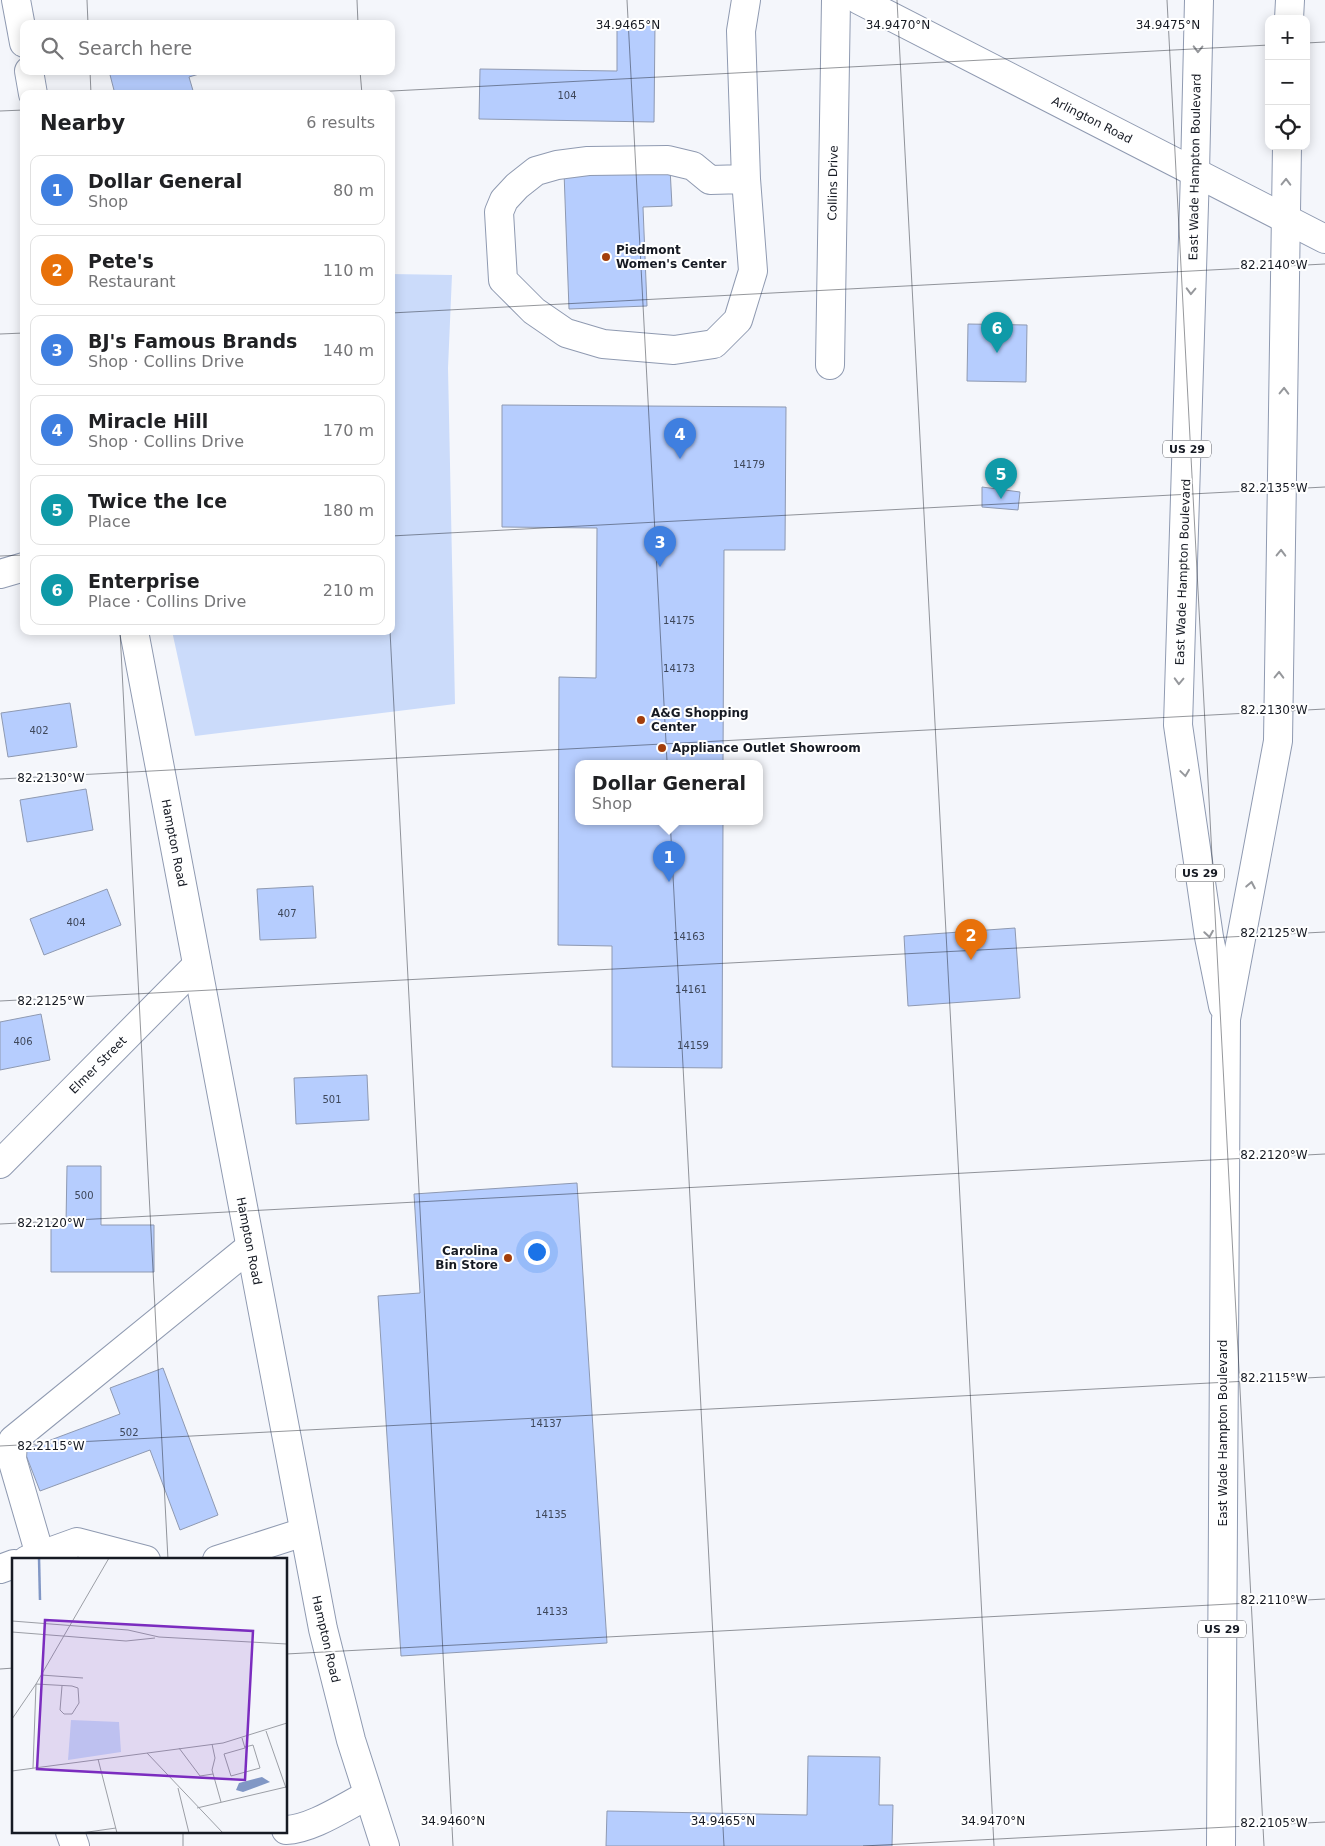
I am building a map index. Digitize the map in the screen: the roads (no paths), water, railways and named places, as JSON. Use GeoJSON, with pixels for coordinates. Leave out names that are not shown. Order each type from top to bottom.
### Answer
{"type":"FeatureCollection","features":[{"type":"Feature","properties":{"kind":"main road"},"geometry":{"type":"LineString","coordinates":[[16,0],[20,21]]}},
{"type":"Feature","properties":{"kind":"main road"},"geometry":{"type":"LineString","coordinates":[[746,0],[741,31],[746,180],[753,271],[738,320],[714,344],[674,350],[603,344],[566,334],[534,311],[503,280],[499,212],[504,200],[517,186],[536,171],[557,165],[588,161],[668,160],[693,166],[710,180],[746,180]]}},
{"type":"Feature","properties":{"kind":"main road","name":"Collins Drive"},"geometry":{"type":"LineString","coordinates":[[830,365],[836,0]]}},
{"type":"Feature","properties":{"kind":"main road","name":"Arlington Road"},"geometry":{"type":"LineString","coordinates":[[859,0],[1325,239]]}},
{"type":"Feature","properties":{"kind":"main road","name":"East Wade Hampton Boulevard"},"geometry":{"type":"LineString","coordinates":[[1199,0],[1178,725],[1210,937],[1226,1019]]}},
{"type":"Feature","properties":{"kind":"main road"},"geometry":{"type":"LineString","coordinates":[[1290,0],[1290,15]]}},
{"type":"Feature","properties":{"kind":"main road"},"geometry":{"type":"LineString","coordinates":[[30,75],[32,90]]}},
{"type":"Feature","properties":{"kind":"main road","name":"East Wade Hampton Boulevard"},"geometry":{"type":"LineString","coordinates":[[1220,1846],[1226,1019],[1278,741],[1287,150]]}},
{"type":"Feature","properties":{"kind":"main road"},"geometry":{"type":"LineString","coordinates":[[0,574],[20,568]]}},
{"type":"Feature","properties":{"kind":"main road","name":"Hampton Road"},"geometry":{"type":"LineString","coordinates":[[135,635],[323,1629],[351,1740],[385,1846]]}},
{"type":"Feature","properties":{"kind":"main road","name":"Elmer Street"},"geometry":{"type":"LineString","coordinates":[[0,1164],[196,965]]}},
{"type":"Feature","properties":{"kind":"main road"},"geometry":{"type":"LineString","coordinates":[[138,1558],[77,1542],[34,1557],[12,1459],[13,1440],[250,1247]]}},
{"type":"Feature","properties":{"kind":"main road"},"geometry":{"type":"LineString","coordinates":[[223,1558],[304,1532]]}},
{"type":"Feature","properties":{"kind":"main road"},"geometry":{"type":"LineString","coordinates":[[0,1569],[12,1565]]}},
{"type":"Feature","properties":{"kind":"main road"},"geometry":{"type":"LineString","coordinates":[[293,1835],[368,1795]]}},
{"type":"Feature","properties":{"kind":"main road"},"geometry":{"type":"LineString","coordinates":[[71,1834],[75,1846]]}},
{"type":"Feature","properties":{"kind":"place","name":"Piedmont Women's Center"},"geometry":{"type":"Point","coordinates":[606,257]}},
{"type":"Feature","properties":{"kind":"place","name":"Enterprise"},"geometry":{"type":"Point","coordinates":[997,353]}},
{"type":"Feature","properties":{"kind":"place","name":"Miracle Hill"},"geometry":{"type":"Point","coordinates":[680,459]}},
{"type":"Feature","properties":{"kind":"place","name":"Twice the Ice"},"geometry":{"type":"Point","coordinates":[1001,499]}},
{"type":"Feature","properties":{"kind":"place","name":"BJ's Famous Brands"},"geometry":{"type":"Point","coordinates":[660,567]}},
{"type":"Feature","properties":{"kind":"place","name":"A&G Shopping Center"},"geometry":{"type":"Point","coordinates":[641,720]}},
{"type":"Feature","properties":{"kind":"place","name":"Appliance Outlet Showroom"},"geometry":{"type":"Point","coordinates":[662,748]}},
{"type":"Feature","properties":{"kind":"place","name":"Dollar General"},"geometry":{"type":"Point","coordinates":[669,882]}},
{"type":"Feature","properties":{"kind":"place","name":"Pete's"},"geometry":{"type":"Point","coordinates":[971,960]}},
{"type":"Feature","properties":{"kind":"place","name":"Carolina Bin Store"},"geometry":{"type":"Point","coordinates":[508,1258]}}]}
